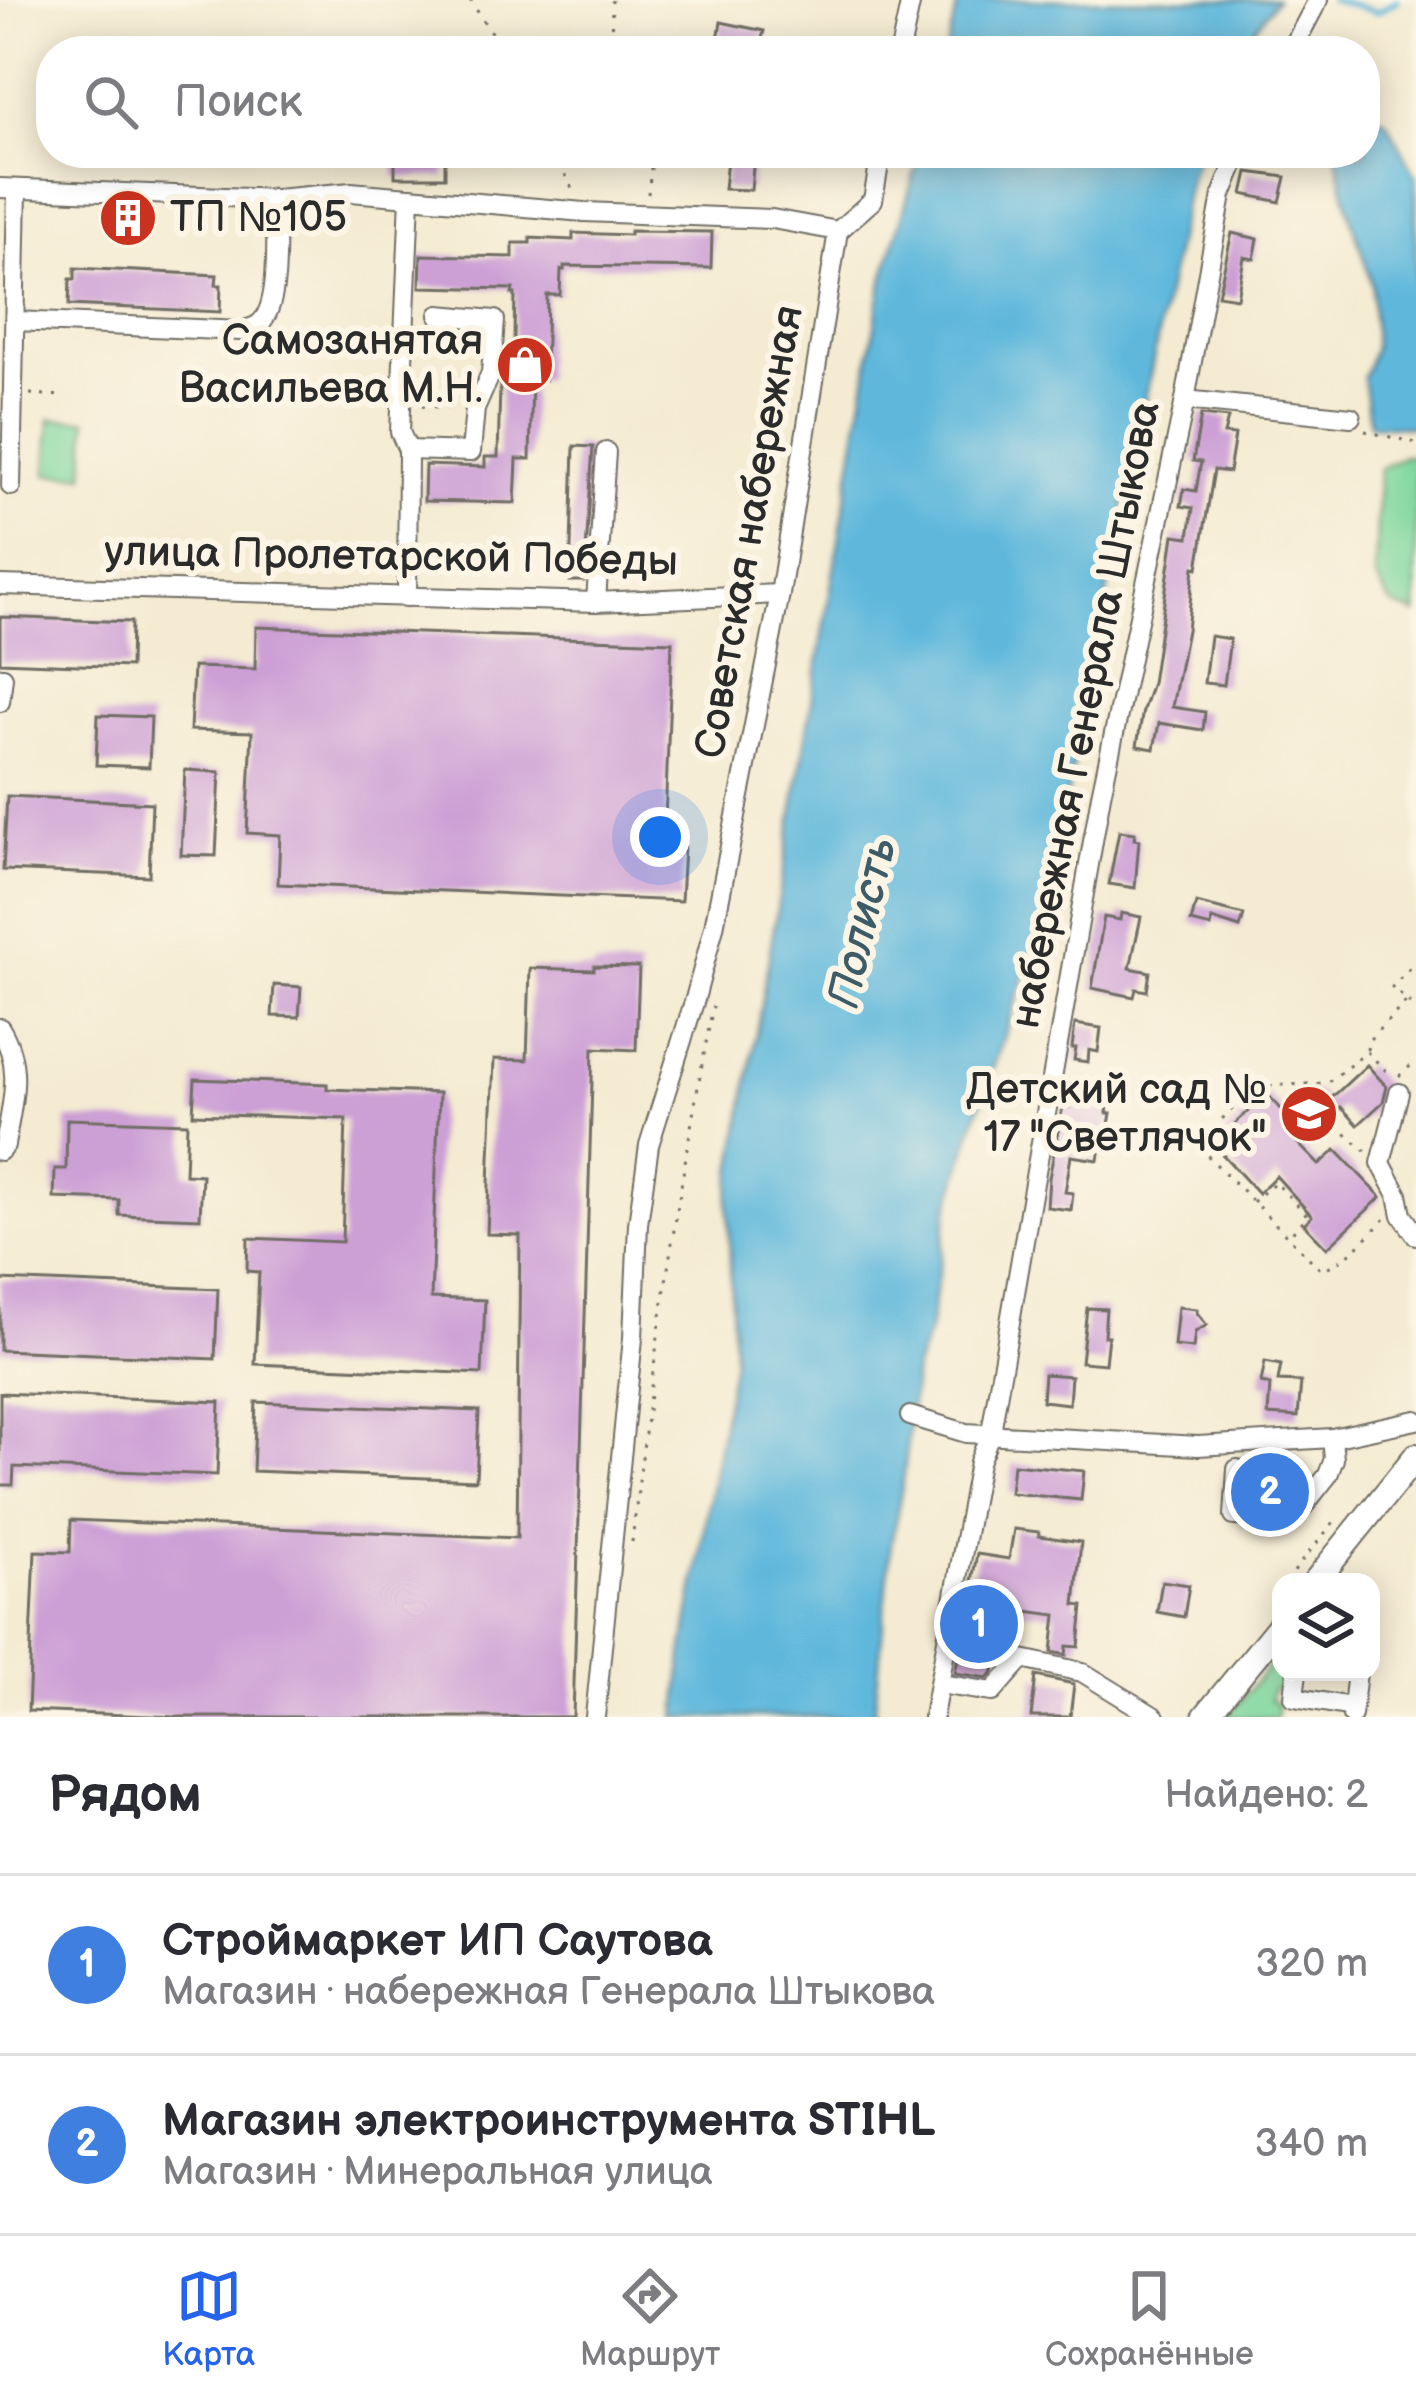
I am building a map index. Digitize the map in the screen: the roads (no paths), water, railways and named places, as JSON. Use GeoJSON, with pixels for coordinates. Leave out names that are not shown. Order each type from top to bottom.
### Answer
{"type":"FeatureCollection","features":[{"type":"Feature","properties":{"kind":"main road"},"geometry":{"type":"LineString","coordinates":[[1322,1573],[1416,1456]]}},
{"type":"Feature","properties":{"kind":"main road"},"geometry":{"type":"LineString","coordinates":[[1205,1717],[1272,1635]]}},
{"type":"Feature","properties":{"kind":"street"},"geometry":{"type":"LineString","coordinates":[[903,36],[911,0]]}},
{"type":"Feature","properties":{"kind":"street"},"geometry":{"type":"LineString","coordinates":[[1299,36],[1318,0]]}},
{"type":"Feature","properties":{"kind":"street"},"geometry":{"type":"LineString","coordinates":[[11,486],[14,321],[8,188],[276,199],[351,193],[584,212],[772,219],[838,231],[873,200],[878,168]]}},
{"type":"Feature","properties":{"kind":"street","name":"набережная Генерала Штыкова"},"geometry":{"type":"LineString","coordinates":[[933,1717],[980,1462],[991,1432],[1101,795],[1185,400],[1222,195],[1233,168]]}},
{"type":"Feature","properties":{"kind":"street"},"geometry":{"type":"LineString","coordinates":[[407,597],[408,450],[400,432],[410,197]]}},
{"type":"Feature","properties":{"kind":"street"},"geometry":{"type":"LineString","coordinates":[[14,321],[242,331],[260,323],[269,308],[274,280],[276,199]]}},
{"type":"Feature","properties":{"kind":"street","name":"Советская набережная"},"geometry":{"type":"LineString","coordinates":[[596,1717],[633,1338],[638,1224],[650,1145],[714,927],[780,595],[838,231]]}},
{"type":"Feature","properties":{"kind":"street"},"geometry":{"type":"LineString","coordinates":[[408,450],[471,452],[475,409],[491,373],[495,320],[439,315]]}},
{"type":"Feature","properties":{"kind":"street"},"geometry":{"type":"LineString","coordinates":[[1185,400],[1352,417]]}},
{"type":"Feature","properties":{"kind":"street"},"geometry":{"type":"LineString","coordinates":[[596,602],[606,452]]}},
{"type":"Feature","properties":{"kind":"street","name":"улица Пролетарской Победы"},"geometry":{"type":"LineString","coordinates":[[0,585],[596,602],[780,595]]}},
{"type":"Feature","properties":{"kind":"street"},"geometry":{"type":"LineString","coordinates":[[0,702],[3,677]]}},
{"type":"Feature","properties":{"kind":"street"},"geometry":{"type":"LineString","coordinates":[[0,1028],[13,1048],[16,1075],[5,1145],[0,1151]]}},
{"type":"Feature","properties":{"kind":"street"},"geometry":{"type":"LineString","coordinates":[[1397,1086],[1381,1163],[1398,1195],[1402,1215],[1416,1235]]}},
{"type":"Feature","properties":{"kind":"street"},"geometry":{"type":"LineString","coordinates":[[910,1416],[966,1433],[1198,1446],[1332,1438],[1416,1420]]}},
{"type":"Feature","properties":{"kind":"street"},"geometry":{"type":"LineString","coordinates":[[1237,1469],[1234,1516],[1286,1519],[1302,1508],[1328,1475],[1334,1459],[1332,1438]]}},
{"type":"Feature","properties":{"kind":"street"},"geometry":{"type":"LineString","coordinates":[[939,1684],[994,1692],[1022,1659],[1082,1672],[1155,1717]]}},
{"type":"Feature","properties":{"kind":"street"},"geometry":{"type":"LineString","coordinates":[[1296,1681],[1294,1697],[1352,1712],[1356,1681]]}},
{"type":"Feature","properties":{"kind":"water"},"geometry":{"type":"Polygon","coordinates":[[[959,0],[1276,0],[1250,36],[950,36],[959,0]]]}},
{"type":"Feature","properties":{"kind":"water"},"geometry":{"type":"Polygon","coordinates":[[[1380,117],[1387,121],[1416,176],[1416,427],[1370,425],[1363,378],[1374,349],[1372,285],[1339,168],[1380,168],[1380,117]]]}},
{"type":"Feature","properties":{"kind":"water","name":"Полисть"},"geometry":{"type":"Polygon","coordinates":[[[916,168],[1193,168],[1041,928],[948,1212],[929,1331],[915,1368],[874,1717],[677,1717],[683,1654],[733,1359],[728,1201],[881,289],[916,168]]]}},
{"type":"Feature","properties":{"kind":"waterway"},"geometry":{"type":"LineString","coordinates":[[1331,0],[1377,12],[1397,0]]}},
{"type":"Feature","properties":{"kind":"place","name":"ТП №105"},"geometry":{"type":"Point","coordinates":[128,218]}},
{"type":"Feature","properties":{"kind":"place","name":"Самозанятая Васильева М.Н."},"geometry":{"type":"Point","coordinates":[525,365]}},
{"type":"Feature","properties":{"kind":"place","name":"Детский сад № 17 \"Светлячок\""},"geometry":{"type":"Point","coordinates":[1309,1114]}},
{"type":"Feature","properties":{"kind":"place","name":"Магазин электроинструмента STIHL"},"geometry":{"type":"Point","coordinates":[1270,1492]}},
{"type":"Feature","properties":{"kind":"place","name":"Строймаркет ИП Саутова"},"geometry":{"type":"Point","coordinates":[979,1624]}}]}
